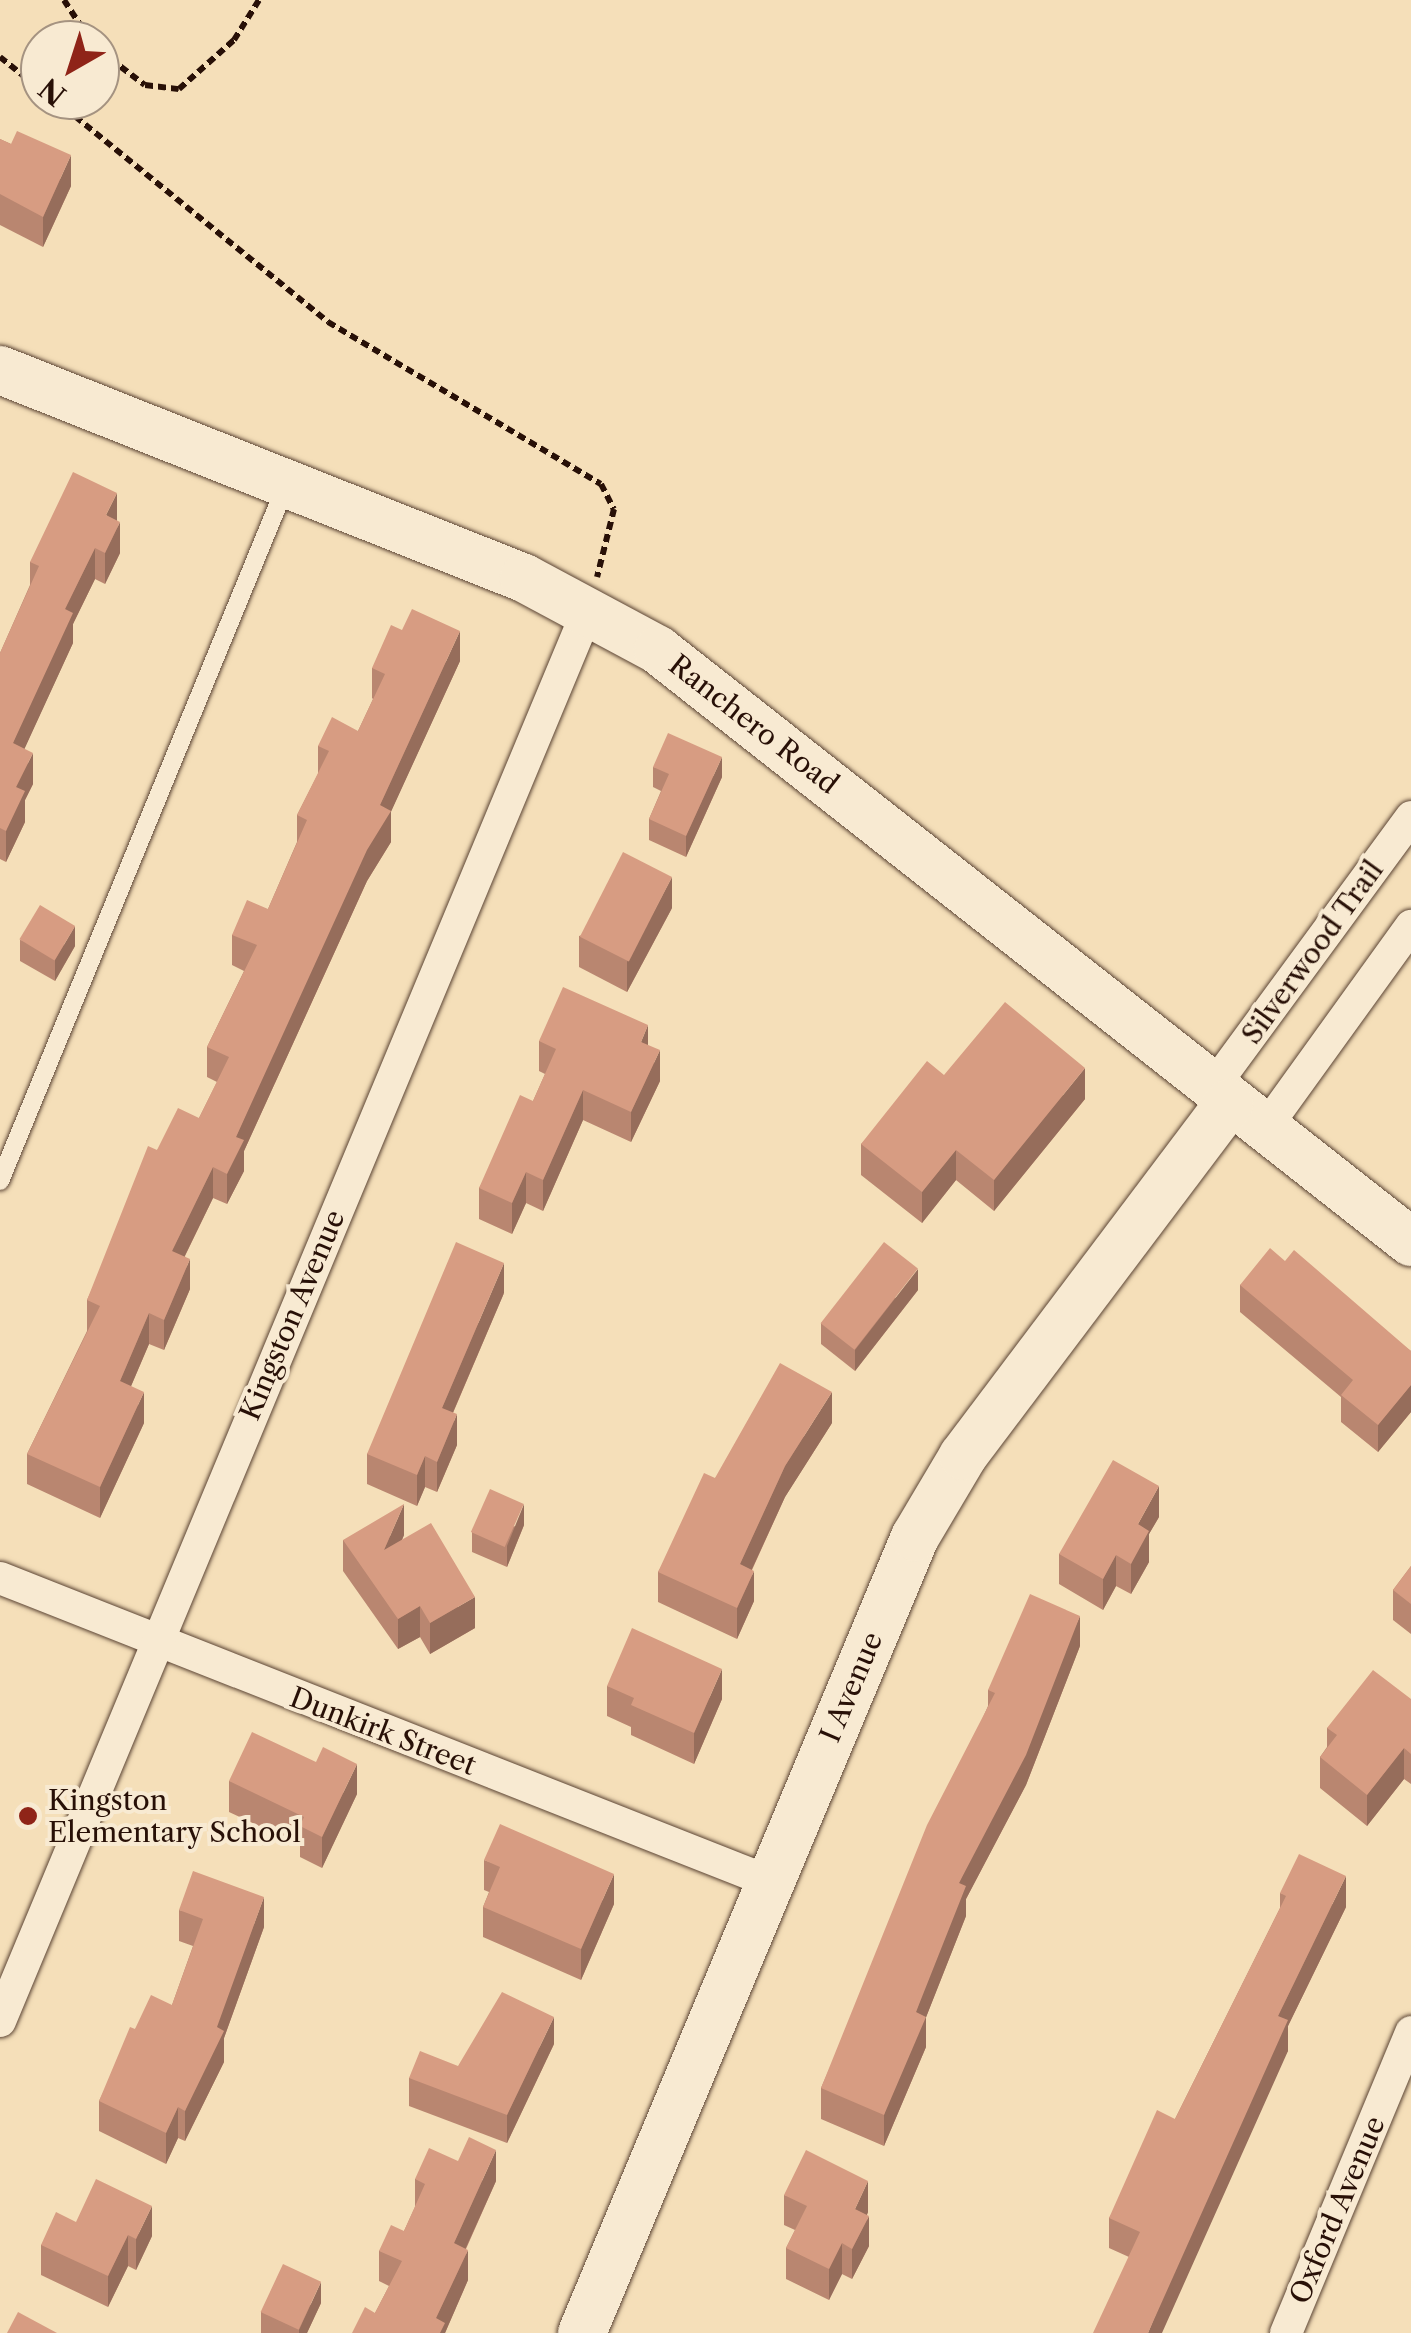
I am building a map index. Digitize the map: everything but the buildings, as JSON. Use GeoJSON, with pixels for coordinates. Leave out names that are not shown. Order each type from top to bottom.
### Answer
{"type":"FeatureCollection","features":[{"type":"Feature","properties":{"kind":"main road","name":"Ranchero Road"},"geometry":{"type":"LineString","coordinates":[[0,370],[288,481],[588,610],[683,666],[1411,1242]]}},
{"type":"Feature","properties":{"kind":"main road","name":"I Avenue"},"geometry":{"type":"LineString","coordinates":[[582,2333],[915,1537],[962,1456],[1236,1106]]}},
{"type":"Feature","properties":{"kind":"street","name":"Kingston Avenue"},"geometry":{"type":"LineString","coordinates":[[0,2021],[154,1642],[588,610]]}},
{"type":"Feature","properties":{"kind":"street","name":"Silverwood Trail"},"geometry":{"type":"LineString","coordinates":[[1236,1106],[1411,817]]}},
{"type":"Feature","properties":{"kind":"street"},"geometry":{"type":"LineString","coordinates":[[1236,1106],[1411,926]]}},
{"type":"Feature","properties":{"kind":"street","name":"Dunkirk Street"},"geometry":{"type":"LineString","coordinates":[[0,1578],[154,1642],[768,1881]]}},
{"type":"Feature","properties":{"kind":"street","name":"Oxford Avenue"},"geometry":{"type":"LineString","coordinates":[[1286,2333],[1411,2032]]}},
{"type":"Feature","properties":{"kind":"lane"},"geometry":{"type":"LineString","coordinates":[[0,1181],[288,481]]}},
{"type":"Feature","properties":{"kind":"path"},"geometry":{"type":"LineString","coordinates":[[120,67],[145,86],[179,89],[234,40],[259,0]]}},
{"type":"Feature","properties":{"kind":"path"},"geometry":{"type":"LineString","coordinates":[[0,57],[20,72]]}},
{"type":"Feature","properties":{"kind":"path"},"geometry":{"type":"LineString","coordinates":[[80,120],[328,322],[600,484],[614,509],[588,610]]}},
{"type":"Feature","properties":{"kind":"place","name":"Kingston Elementary School"},"geometry":{"type":"Point","coordinates":[28,1816]}}]}
